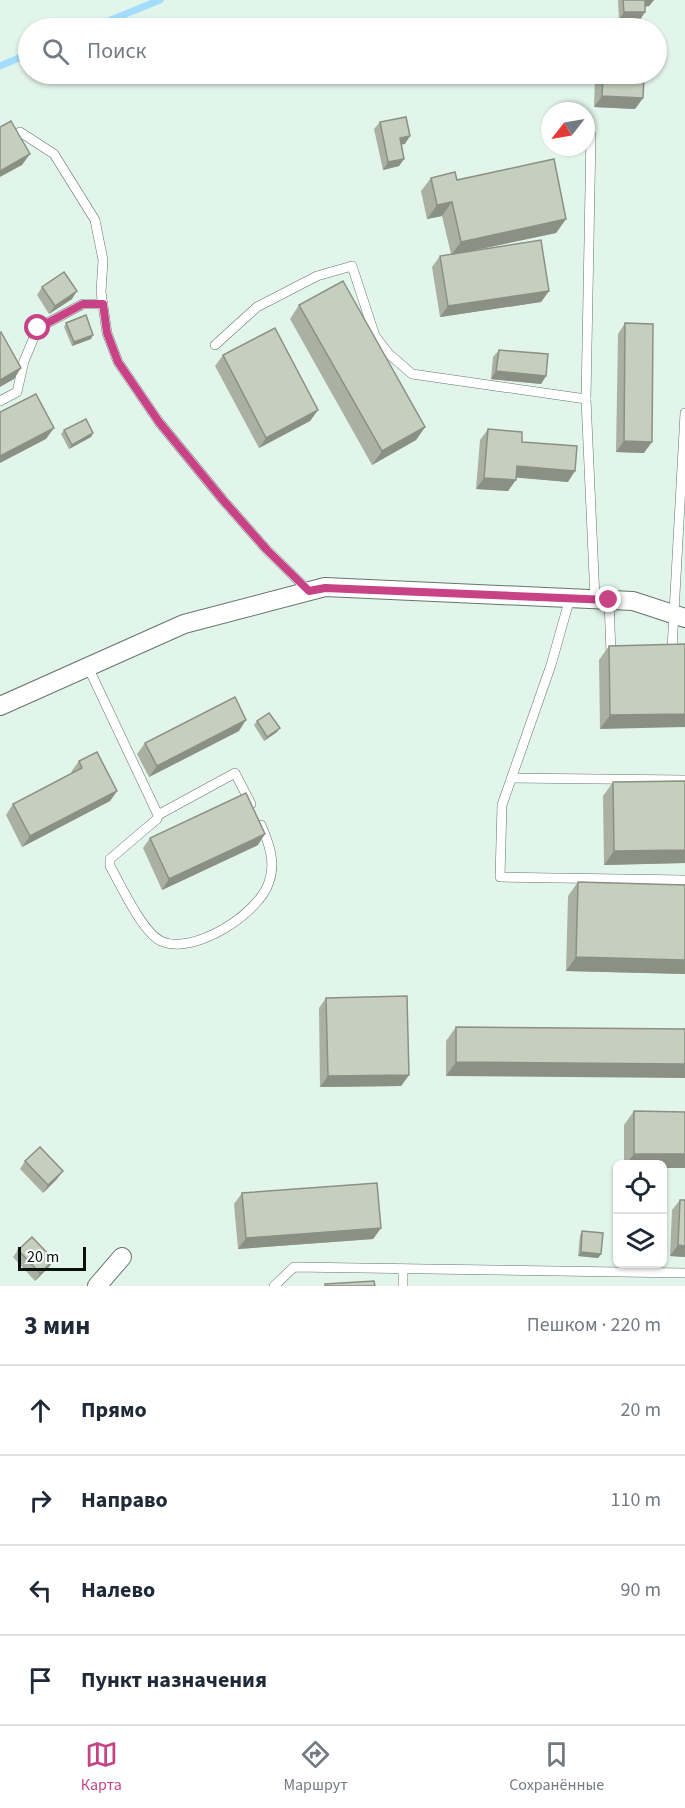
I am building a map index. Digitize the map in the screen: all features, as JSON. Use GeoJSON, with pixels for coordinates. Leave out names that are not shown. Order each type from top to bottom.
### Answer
{"type":"FeatureCollection","features":[{"type":"Feature","properties":{"kind":"street"},"geometry":{"type":"LineString","coordinates":[[0,706],[184,624],[325,588],[633,601],[679,616]]}},
{"type":"Feature","properties":{"kind":"street"},"geometry":{"type":"LineString","coordinates":[[97,1286],[122,1257]]}},
{"type":"Feature","properties":{"kind":"lane"},"geometry":{"type":"LineString","coordinates":[[20,132],[54,154],[95,220],[103,260],[101,292],[107,333],[118,362],[159,422],[230,508],[267,550],[309,591]]}},
{"type":"Feature","properties":{"kind":"lane"},"geometry":{"type":"LineString","coordinates":[[591,156],[586,399],[602,599],[611,654]]}},
{"type":"Feature","properties":{"kind":"lane"},"geometry":{"type":"LineString","coordinates":[[215,345],[257,307],[317,276],[352,266],[375,336],[389,354],[412,374],[586,399]]}},
{"type":"Feature","properties":{"kind":"lane"},"geometry":{"type":"LineString","coordinates":[[0,401],[17,392],[24,360],[38,328],[83,304],[103,304]]}},
{"type":"Feature","properties":{"kind":"lane"},"geometry":{"type":"LineString","coordinates":[[672,649],[679,616],[685,413]]}},
{"type":"Feature","properties":{"kind":"lane"},"geometry":{"type":"LineString","coordinates":[[570,598],[551,665],[502,805],[500,877],[685,880]]}},
{"type":"Feature","properties":{"kind":"lane"},"geometry":{"type":"LineString","coordinates":[[88,667],[158,815],[157,819],[146,829],[113,855],[110,859],[110,866],[148,932],[160,941],[177,945],[199,942],[238,919],[266,891],[272,874],[269,845],[235,773],[158,815]]}},
{"type":"Feature","properties":{"kind":"lane"},"geometry":{"type":"LineString","coordinates":[[512,778],[685,780]]}},
{"type":"Feature","properties":{"kind":"lane"},"geometry":{"type":"LineString","coordinates":[[274,1286],[294,1267],[685,1273]]}},
{"type":"Feature","properties":{"kind":"lane"},"geometry":{"type":"LineString","coordinates":[[403,1269],[403,1286]]}},
{"type":"Feature","properties":{"kind":"building"},"geometry":{"type":"Polygon","coordinates":[[[623,0],[645,0],[645,12],[624,12],[623,0]]]}},
{"type":"Feature","properties":{"kind":"building"},"geometry":{"type":"Polygon","coordinates":[[[603,84],[644,84],[643,98],[602,96],[603,84]]]}},
{"type":"Feature","properties":{"kind":"building"},"geometry":{"type":"Polygon","coordinates":[[[406,117],[410,136],[400,138],[404,159],[388,162],[380,122],[406,117]]]}},
{"type":"Feature","properties":{"kind":"building"},"geometry":{"type":"Polygon","coordinates":[[[11,121],[30,154],[0,171],[0,127],[11,121]]]}},
{"type":"Feature","properties":{"kind":"building"},"geometry":{"type":"Polygon","coordinates":[[[554,159],[566,219],[461,242],[452,202],[437,205],[431,178],[455,172],[457,180],[554,159]]]}},
{"type":"Feature","properties":{"kind":"building"},"geometry":{"type":"Polygon","coordinates":[[[541,240],[549,291],[448,306],[440,256],[541,240]]]}},
{"type":"Feature","properties":{"kind":"building"},"geometry":{"type":"Polygon","coordinates":[[[64,272],[77,291],[55,306],[42,287],[64,272]]]}},
{"type":"Feature","properties":{"kind":"building"},"geometry":{"type":"Polygon","coordinates":[[[343,281],[425,427],[382,451],[299,305],[343,281]]]}},
{"type":"Feature","properties":{"kind":"building"},"geometry":{"type":"Polygon","coordinates":[[[86,315],[93,335],[74,342],[66,323],[86,315]]]}},
{"type":"Feature","properties":{"kind":"building"},"geometry":{"type":"Polygon","coordinates":[[[625,323],[653,324],[652,442],[624,441],[625,323]]]}},
{"type":"Feature","properties":{"kind":"building"},"geometry":{"type":"Polygon","coordinates":[[[275,328],[318,410],[266,438],[223,355],[275,328]]]}},
{"type":"Feature","properties":{"kind":"building"},"geometry":{"type":"Polygon","coordinates":[[[0,333],[21,368],[0,380],[0,333]]]}},
{"type":"Feature","properties":{"kind":"building"},"geometry":{"type":"Polygon","coordinates":[[[499,350],[548,354],[546,376],[496,371],[499,350]]]}},
{"type":"Feature","properties":{"kind":"building"},"geometry":{"type":"Polygon","coordinates":[[[36,394],[54,428],[0,456],[0,412],[36,394]]]}},
{"type":"Feature","properties":{"kind":"building"},"geometry":{"type":"Polygon","coordinates":[[[86,419],[93,433],[72,445],[64,430],[86,419]]]}},
{"type":"Feature","properties":{"kind":"building"},"geometry":{"type":"Polygon","coordinates":[[[488,429],[522,432],[522,442],[577,446],[575,471],[517,466],[516,480],[484,478],[488,429]]]}},
{"type":"Feature","properties":{"kind":"building"},"geometry":{"type":"Polygon","coordinates":[[[685,644],[685,714],[610,715],[609,646],[685,644]]]}},
{"type":"Feature","properties":{"kind":"building"},"geometry":{"type":"Polygon","coordinates":[[[235,697],[246,720],[157,766],[145,743],[235,697]]]}},
{"type":"Feature","properties":{"kind":"building"},"geometry":{"type":"Polygon","coordinates":[[[269,713],[280,728],[267,737],[257,721],[269,713]]]}},
{"type":"Feature","properties":{"kind":"building"},"geometry":{"type":"Polygon","coordinates":[[[97,752],[117,791],[30,836],[13,804],[82,768],[79,761],[97,752]]]}},
{"type":"Feature","properties":{"kind":"building"},"geometry":{"type":"Polygon","coordinates":[[[685,781],[685,850],[614,851],[613,782],[685,781]]]}},
{"type":"Feature","properties":{"kind":"building"},"geometry":{"type":"Polygon","coordinates":[[[246,793],[265,834],[169,879],[150,838],[246,793]]]}},
{"type":"Feature","properties":{"kind":"building"},"geometry":{"type":"Polygon","coordinates":[[[578,882],[685,885],[685,960],[576,957],[578,882]]]}},
{"type":"Feature","properties":{"kind":"building"},"geometry":{"type":"Polygon","coordinates":[[[407,996],[409,1075],[328,1076],[326,998],[407,996]]]}},
{"type":"Feature","properties":{"kind":"building"},"geometry":{"type":"Polygon","coordinates":[[[456,1027],[685,1029],[685,1064],[456,1062],[456,1027]]]}},
{"type":"Feature","properties":{"kind":"building"},"geometry":{"type":"Polygon","coordinates":[[[634,1111],[685,1112],[685,1154],[634,1154],[634,1111]]]}},
{"type":"Feature","properties":{"kind":"building"},"geometry":{"type":"Polygon","coordinates":[[[40,1147],[63,1171],[48,1185],[25,1161],[40,1147]]]}},
{"type":"Feature","properties":{"kind":"building"},"geometry":{"type":"Polygon","coordinates":[[[377,1183],[381,1228],[246,1238],[242,1193],[377,1183]]]}},
{"type":"Feature","properties":{"kind":"building"},"geometry":{"type":"Polygon","coordinates":[[[680,1200],[685,1200],[685,1246],[678,1245],[680,1200]]]}},
{"type":"Feature","properties":{"kind":"building"},"geometry":{"type":"Polygon","coordinates":[[[582,1231],[603,1233],[601,1254],[581,1252],[582,1231]]]}},
{"type":"Feature","properties":{"kind":"building"},"geometry":{"type":"Polygon","coordinates":[[[32,1237],[54,1260],[40,1273],[18,1250],[32,1237]]]}},
{"type":"Feature","properties":{"kind":"building"},"geometry":{"type":"Polygon","coordinates":[[[374,1281],[375,1286],[325,1286],[325,1284],[374,1281]]]}},
{"type":"Feature","properties":{"kind":"waterway"},"geometry":{"type":"LineString","coordinates":[[116,18],[160,0]]}},
{"type":"Feature","properties":{"kind":"waterway"},"geometry":{"type":"LineString","coordinates":[[0,66],[18,58]]}},
{"type":"Feature","properties":{"kind":"route"},"geometry":{"type":"LineString","coordinates":[[38,328],[83,304],[103,304],[107,333],[118,362],[159,422],[267,550],[309,591],[325,588],[609,600]]}}]}
